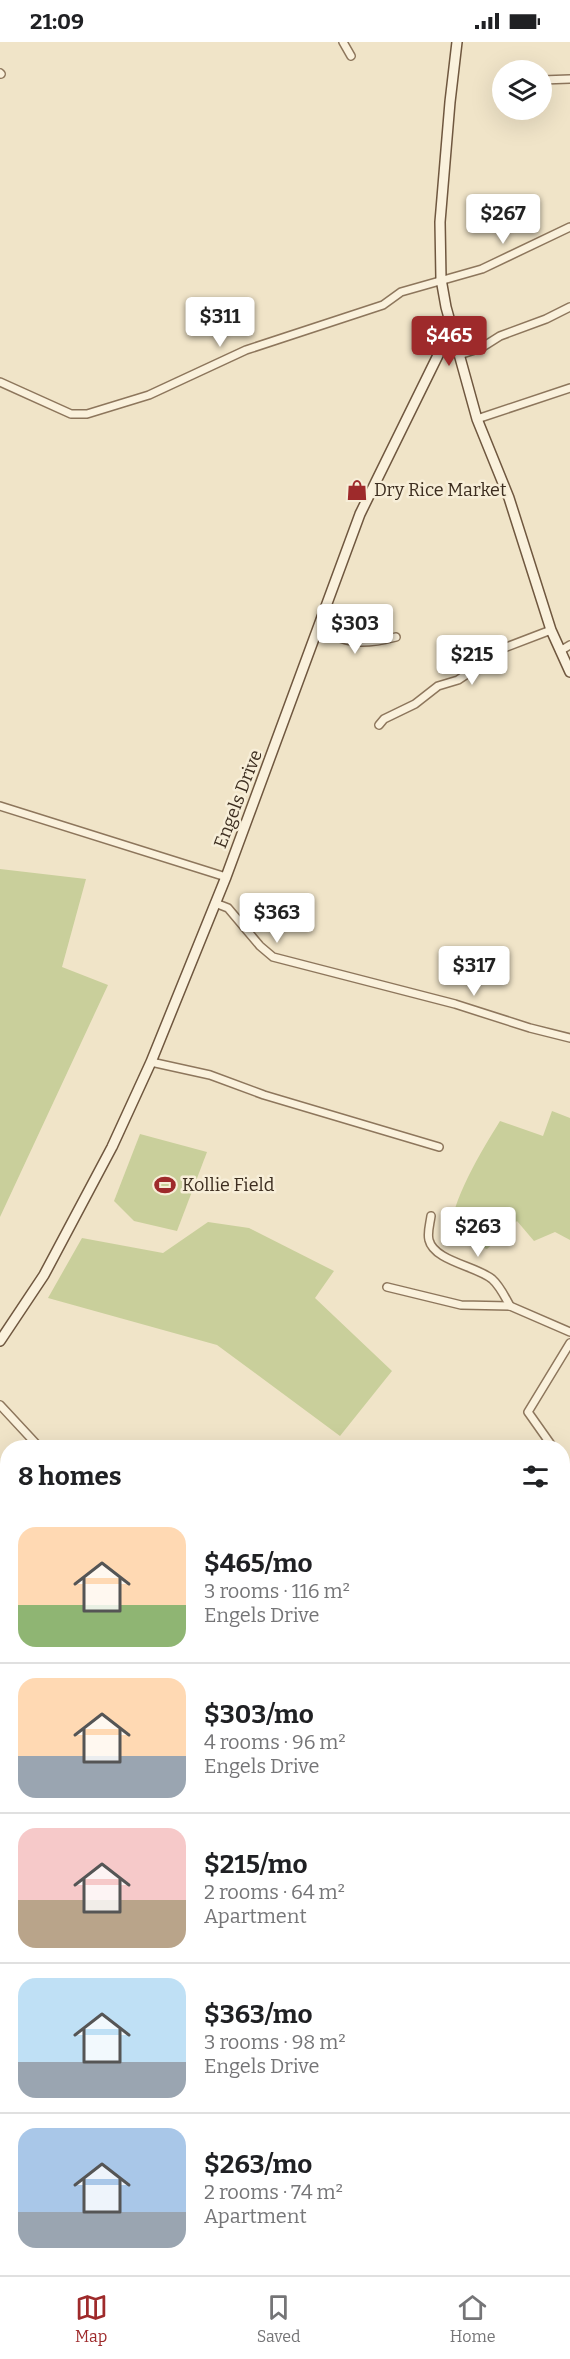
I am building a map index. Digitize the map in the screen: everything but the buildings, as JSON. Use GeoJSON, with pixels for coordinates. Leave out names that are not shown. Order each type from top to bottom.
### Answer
{"type":"FeatureCollection","features":[{"type":"Feature","properties":{"kind":"street"},"geometry":{"type":"LineString","coordinates":[[343,42],[351,56]]}},
{"type":"Feature","properties":{"kind":"street"},"geometry":{"type":"LineString","coordinates":[[457,42],[440,222],[441,279],[452,331],[477,419],[509,498],[551,630],[570,672]]}},
{"type":"Feature","properties":{"kind":"street"},"geometry":{"type":"LineString","coordinates":[[552,80],[570,79]]}},
{"type":"Feature","properties":{"kind":"street"},"geometry":{"type":"LineString","coordinates":[[0,382],[71,414],[87,414],[149,395],[246,350],[383,305],[402,292],[482,268],[570,227]]}},
{"type":"Feature","properties":{"kind":"street"},"geometry":{"type":"LineString","coordinates":[[459,355],[480,348],[500,336],[546,319],[570,307]]}},
{"type":"Feature","properties":{"kind":"street","name":"Engels Drive"},"geometry":{"type":"LineString","coordinates":[[0,1341],[44,1275],[112,1147],[151,1062],[226,877],[360,513],[452,331]]}},
{"type":"Feature","properties":{"kind":"street"},"geometry":{"type":"LineString","coordinates":[[477,419],[570,388]]}},
{"type":"Feature","properties":{"kind":"street"},"geometry":{"type":"LineString","coordinates":[[317,630],[351,642],[370,643],[396,637]]}},
{"type":"Feature","properties":{"kind":"street"},"geometry":{"type":"LineString","coordinates":[[379,725],[384,719],[415,704],[438,686],[464,676],[483,656],[551,630]]}},
{"type":"Feature","properties":{"kind":"street"},"geometry":{"type":"LineString","coordinates":[[560,651],[570,645]]}},
{"type":"Feature","properties":{"kind":"street"},"geometry":{"type":"LineString","coordinates":[[0,806],[226,877]]}},
{"type":"Feature","properties":{"kind":"street"},"geometry":{"type":"LineString","coordinates":[[215,903],[228,908],[260,946],[273,957],[455,1004],[570,1038]]}},
{"type":"Feature","properties":{"kind":"street"},"geometry":{"type":"LineString","coordinates":[[151,1062],[210,1075],[264,1095],[439,1147]]}},
{"type":"Feature","properties":{"kind":"street"},"geometry":{"type":"LineString","coordinates":[[431,1216],[428,1237],[431,1246],[448,1258],[492,1279],[510,1306]]}},
{"type":"Feature","properties":{"kind":"street"},"geometry":{"type":"LineString","coordinates":[[387,1287],[461,1305],[510,1306],[570,1332]]}},
{"type":"Feature","properties":{"kind":"street"},"geometry":{"type":"LineString","coordinates":[[548,1440],[528,1412],[570,1343]]}},
{"type":"Feature","properties":{"kind":"street"},"geometry":{"type":"LineString","coordinates":[[0,1405],[33,1440]]}},
{"type":"Feature","properties":{"kind":"green space"},"geometry":{"type":"Polygon","coordinates":[[[0,869],[86,879],[62,967],[108,985],[0,1217],[0,869]]]}},
{"type":"Feature","properties":{"kind":"green space"},"geometry":{"type":"Polygon","coordinates":[[[552,1111],[570,1118],[570,1240],[555,1232],[534,1241],[517,1221],[487,1249],[450,1237],[451,1224],[461,1193],[500,1121],[543,1136],[552,1111]]]}},
{"type":"Feature","properties":{"kind":"green space"},"geometry":{"type":"Polygon","coordinates":[[[140,1134],[207,1152],[177,1231],[134,1221],[114,1201],[140,1134]]]}},
{"type":"Feature","properties":{"kind":"green space"},"geometry":{"type":"Polygon","coordinates":[[[208,1222],[249,1228],[334,1271],[315,1298],[392,1371],[340,1436],[217,1345],[48,1298],[82,1238],[163,1253],[208,1222]]]}},
{"type":"Feature","properties":{"kind":"place","name":"Dry Rice Market"},"geometry":{"type":"Point","coordinates":[357,490]}},
{"type":"Feature","properties":{"kind":"place","name":"Kollie Field"},"geometry":{"type":"Point","coordinates":[165,1185]}}]}
